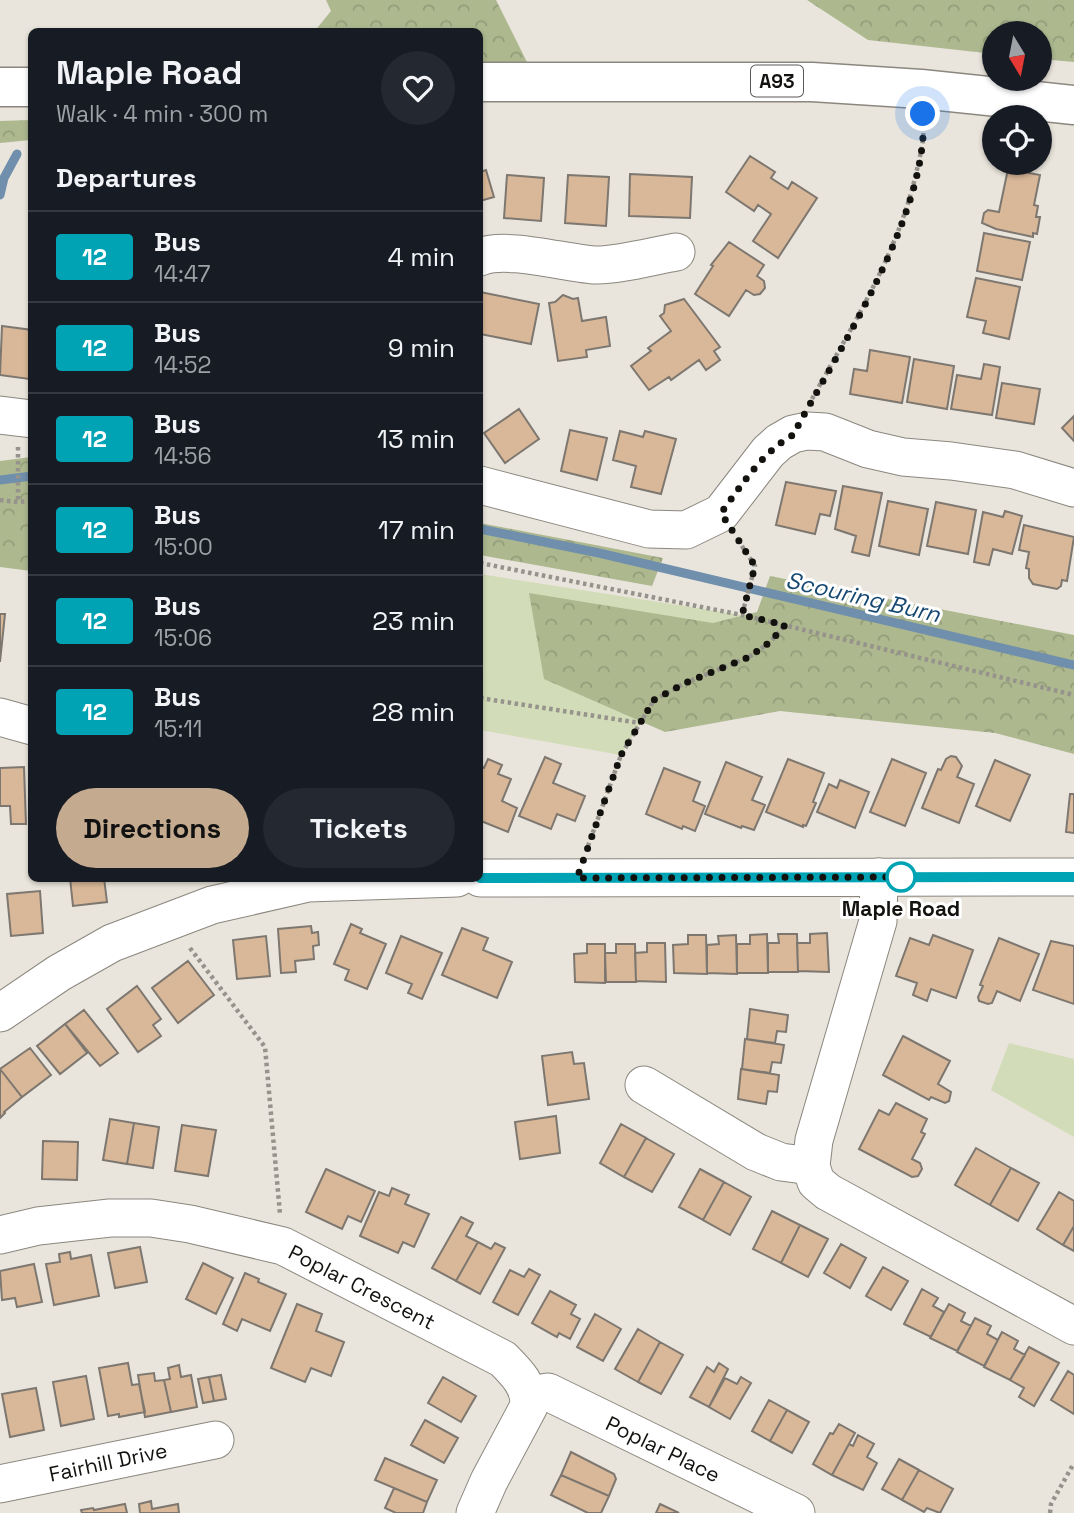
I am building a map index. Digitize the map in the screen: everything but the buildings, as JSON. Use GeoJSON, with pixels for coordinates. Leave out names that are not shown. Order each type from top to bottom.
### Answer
{"type":"FeatureCollection","features":[{"type":"Feature","properties":{"kind":"main road","name":"A93"},"geometry":{"type":"LineString","coordinates":[[483,82],[812,82],[921,89],[1074,106]]}},
{"type":"Feature","properties":{"kind":"main road"},"geometry":{"type":"LineString","coordinates":[[0,87],[28,87]]}},
{"type":"Feature","properties":{"kind":"street"},"geometry":{"type":"LineString","coordinates":[[483,256],[514,254],[598,265],[676,253]]}},
{"type":"Feature","properties":{"kind":"street"},"geometry":{"type":"LineString","coordinates":[[483,486],[649,529],[686,530],[721,513],[768,452],[779,442],[807,431],[825,432],[868,449],[903,457],[1015,470],[1074,488]]}},
{"type":"Feature","properties":{"kind":"street"},"geometry":{"type":"LineString","coordinates":[[0,717],[28,725]]}},
{"type":"Feature","properties":{"kind":"street"},"geometry":{"type":"LineString","coordinates":[[879,877],[878,921],[814,1140],[811,1166],[816,1182],[828,1192],[1074,1326]]}},
{"type":"Feature","properties":{"kind":"street"},"geometry":{"type":"LineString","coordinates":[[483,878],[1074,877]]}},
{"type":"Feature","properties":{"kind":"street"},"geometry":{"type":"LineString","coordinates":[[0,1013],[59,973],[112,943],[212,905],[303,882]]}},
{"type":"Feature","properties":{"kind":"street"},"geometry":{"type":"LineString","coordinates":[[644,1085],[756,1152],[781,1162],[811,1166]]}},
{"type":"Feature","properties":{"kind":"street","name":"Poplar Crescent"},"geometry":{"type":"LineString","coordinates":[[0,1236],[38,1226],[110,1218],[151,1218],[190,1224],[283,1247],[503,1359],[518,1374],[530,1395]]}},
{"type":"Feature","properties":{"kind":"street","name":"Poplar Place"},"geometry":{"type":"LineString","coordinates":[[530,1395],[548,1392],[796,1513]]}},
{"type":"Feature","properties":{"kind":"street"},"geometry":{"type":"LineString","coordinates":[[475,1513],[529,1406],[530,1395]]}},
{"type":"Feature","properties":{"kind":"street","name":"Fairhill Drive"},"geometry":{"type":"LineString","coordinates":[[0,1484],[215,1440]]}},
{"type":"Feature","properties":{"kind":"path"},"geometry":{"type":"LineString","coordinates":[[793,435],[879,275],[908,207],[925,139],[921,89]]}},
{"type":"Feature","properties":{"kind":"path"},"geometry":{"type":"LineString","coordinates":[[18,468],[18,502]]}},
{"type":"Feature","properties":{"kind":"path"},"geometry":{"type":"LineString","coordinates":[[0,500],[28,501]]}},
{"type":"Feature","properties":{"kind":"path"},"geometry":{"type":"LineString","coordinates":[[721,513],[755,566],[742,615]]}},
{"type":"Feature","properties":{"kind":"path"},"geometry":{"type":"LineString","coordinates":[[483,564],[742,615],[1074,695]]}},
{"type":"Feature","properties":{"kind":"path"},"geometry":{"type":"LineString","coordinates":[[577,878],[621,755],[654,700],[685,683],[749,657],[770,642],[785,625]]}},
{"type":"Feature","properties":{"kind":"path"},"geometry":{"type":"LineString","coordinates":[[483,698],[640,723]]}},
{"type":"Feature","properties":{"kind":"path"},"geometry":{"type":"LineString","coordinates":[[170,921],[265,1047],[283,1247]]}},
{"type":"Feature","properties":{"kind":"path"},"geometry":{"type":"LineString","coordinates":[[1050,1513],[1051,1504],[1074,1463]]}},
{"type":"Feature","properties":{"kind":"green space"},"geometry":{"type":"Polygon","coordinates":[[[326,0],[496,0],[528,64],[483,62],[483,28],[317,28],[331,11],[326,0]]]}},
{"type":"Feature","properties":{"kind":"green space"},"geometry":{"type":"Polygon","coordinates":[[[807,0],[1074,0],[1074,62],[1052,60],[1052,21],[982,21],[982,53],[868,40],[807,0]]]}},
{"type":"Feature","properties":{"kind":"green space"},"geometry":{"type":"Polygon","coordinates":[[[28,120],[28,140],[0,143],[0,121],[28,120]]]}},
{"type":"Feature","properties":{"kind":"green space"},"geometry":{"type":"Polygon","coordinates":[[[28,457],[28,571],[0,567],[0,461],[28,457]]]}},
{"type":"Feature","properties":{"kind":"green space"},"geometry":{"type":"Polygon","coordinates":[[[483,524],[663,558],[652,586],[483,556],[483,524]]]}},
{"type":"Feature","properties":{"kind":"green space"},"geometry":{"type":"Polygon","coordinates":[[[483,574],[742,615],[785,625],[654,700],[621,755],[483,731],[483,574]]]}},
{"type":"Feature","properties":{"kind":"green space"},"geometry":{"type":"Polygon","coordinates":[[[770,576],[1074,635],[1074,754],[995,733],[780,711],[665,732],[544,679],[529,593],[713,623],[757,612],[770,576]]]}},
{"type":"Feature","properties":{"kind":"green space"},"geometry":{"type":"Polygon","coordinates":[[[1009,1043],[1074,1059],[1074,1137],[991,1090],[1009,1043]]]}},
{"type":"Feature","properties":{"kind":"waterway"},"geometry":{"type":"LineString","coordinates":[[0,195],[4,178],[17,154]]}},
{"type":"Feature","properties":{"kind":"waterway","name":"Scouring Burn"},"geometry":{"type":"LineString","coordinates":[[0,480],[28,476]]}},
{"type":"Feature","properties":{"kind":"waterway","name":"Scouring Burn"},"geometry":{"type":"LineString","coordinates":[[483,530],[599,553],[1074,665]]}},
{"type":"Feature","properties":{"kind":"bus line","name":"12"},"geometry":{"type":"LineString","coordinates":[[483,878],[1074,877]]}},
{"type":"Feature","properties":{"kind":"place","name":"Maple Road"},"geometry":{"type":"Point","coordinates":[901,877]}},
{"type":"Feature","properties":{"kind":"route"},"geometry":{"type":"LineString","coordinates":[[901,877],[906,877],[577,878],[621,755],[654,700],[685,683],[749,657],[770,642],[785,625],[742,615],[755,566],[721,513],[768,452],[793,435],[879,275],[908,207],[925,139],[923,114]]}}]}
